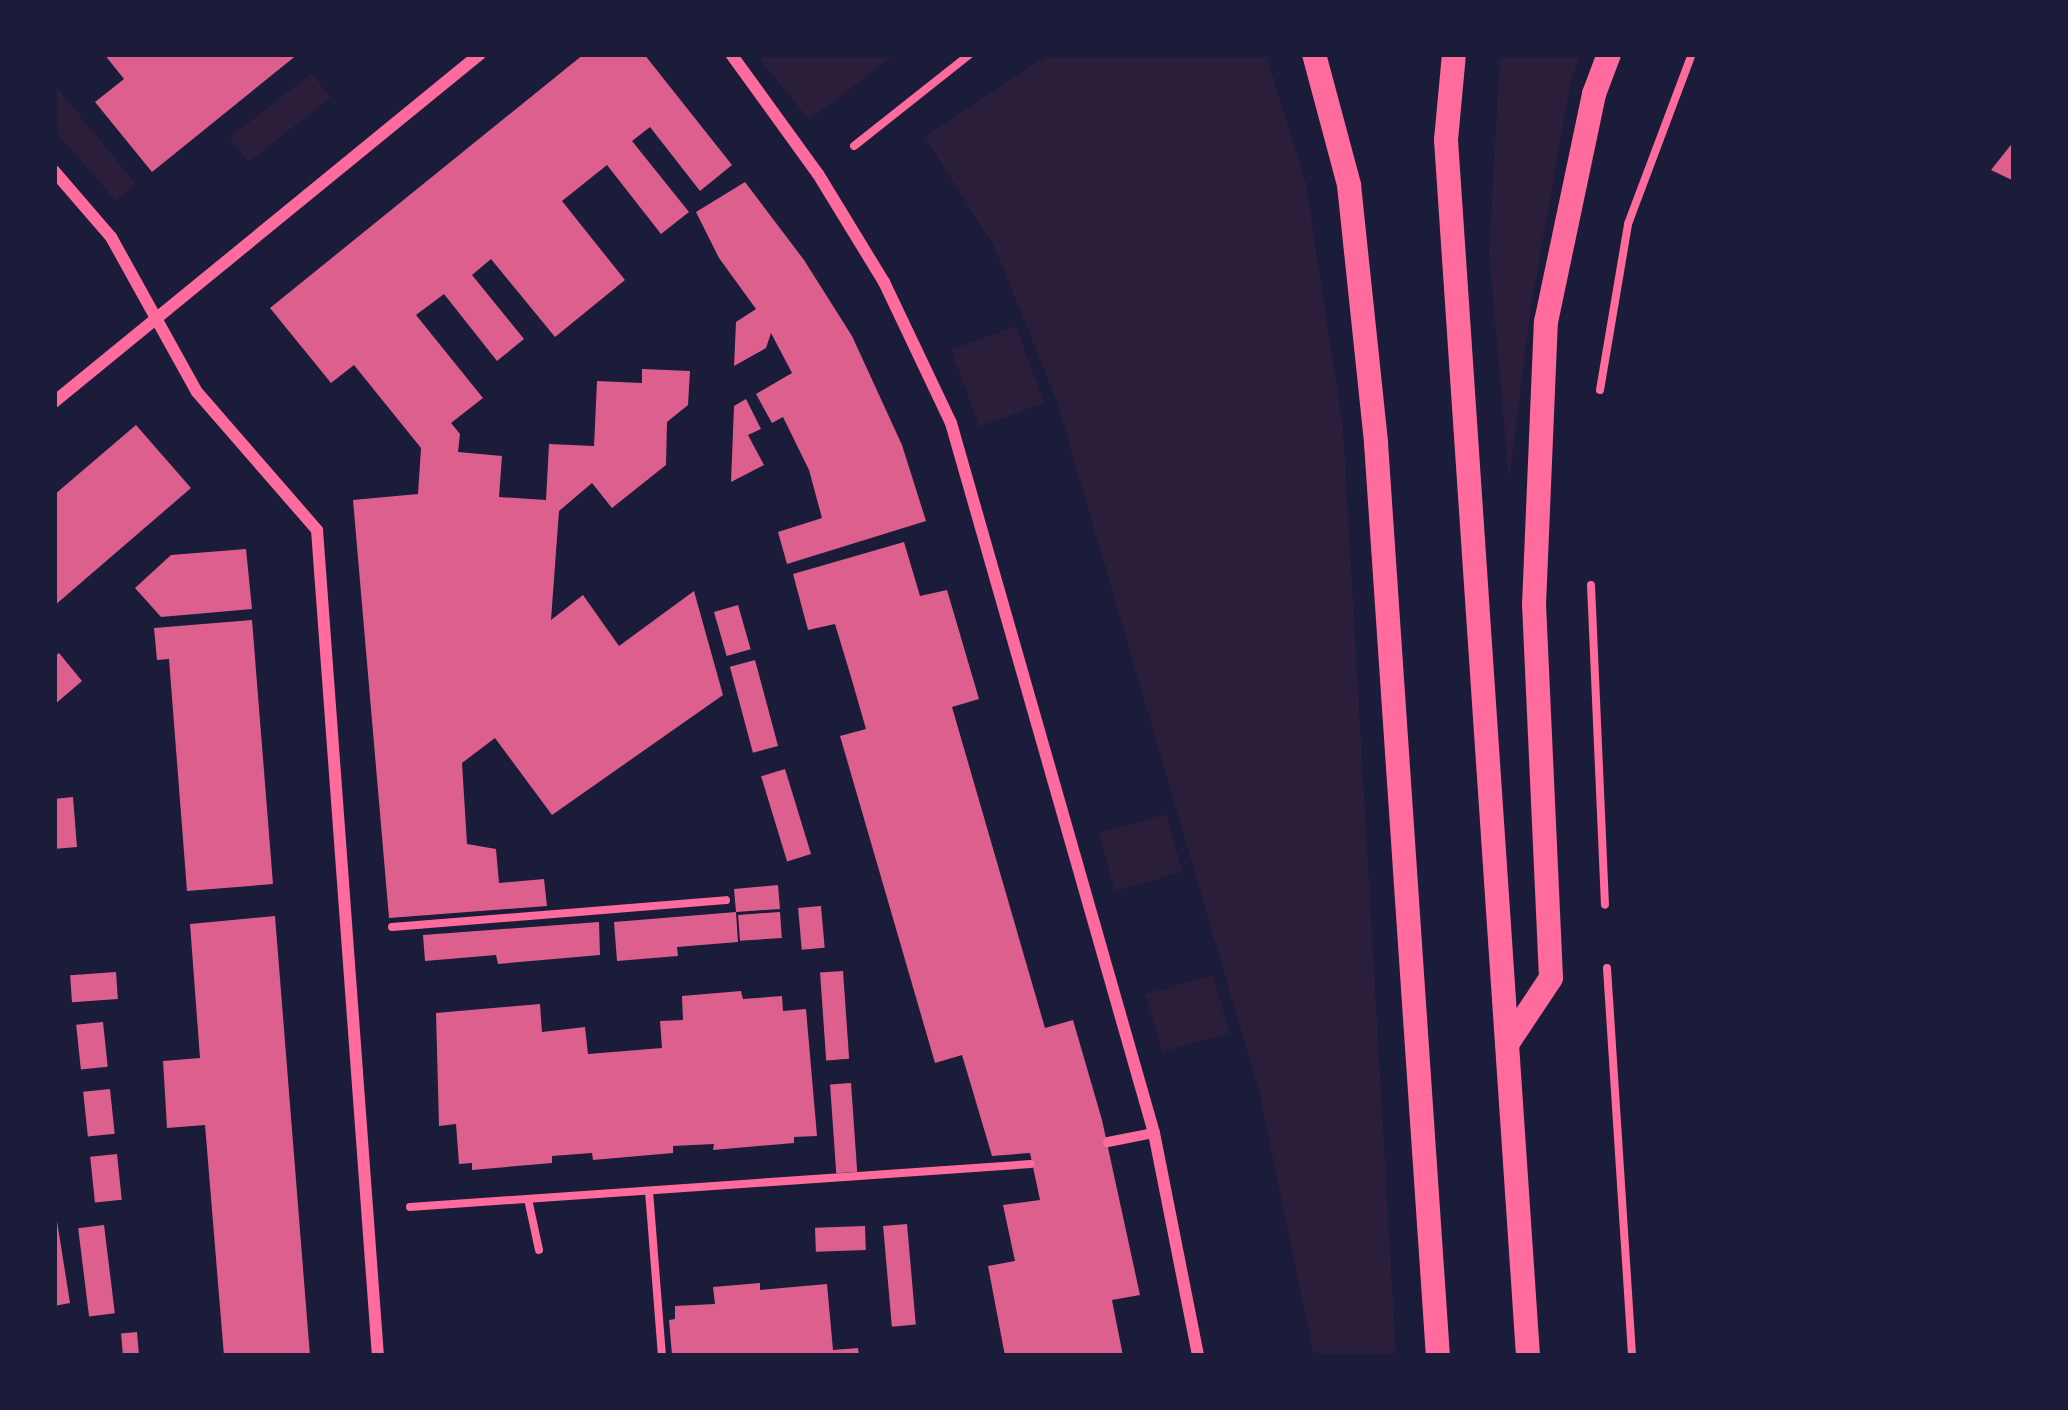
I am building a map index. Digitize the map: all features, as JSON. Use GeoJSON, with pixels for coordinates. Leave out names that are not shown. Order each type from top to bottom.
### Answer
{"type":"FeatureCollection","features":[{"type":"Feature","properties":{"kind":"main road"},"geometry":{"type":"LineString","coordinates":[[1315,54],[1349,185],[1376,443],[1438,1356]]}},
{"type":"Feature","properties":{"kind":"main road"},"geometry":{"type":"LineString","coordinates":[[1454,54],[1446,140],[1528,1356]]}},
{"type":"Feature","properties":{"kind":"main road"},"geometry":{"type":"LineString","coordinates":[[1507,1044],[1551,978],[1534,604],[1546,322],[1594,94],[1609,54]]}},
{"type":"Feature","properties":{"kind":"street"},"geometry":{"type":"LineString","coordinates":[[54,401],[480,54]]}},
{"type":"Feature","properties":{"kind":"street"},"geometry":{"type":"LineString","coordinates":[[731,54],[818,174],[884,281],[951,423],[1154,1133],[1198,1356]]}},
{"type":"Feature","properties":{"kind":"street"},"geometry":{"type":"LineString","coordinates":[[54,170],[111,237],[197,392],[317,530],[378,1356]]}},
{"type":"Feature","properties":{"kind":"street"},"geometry":{"type":"LineString","coordinates":[[1108,1142],[1154,1133]]}},
{"type":"Feature","properties":{"kind":"path"},"geometry":{"type":"LineString","coordinates":[[818,174],[970,54]]}},
{"type":"Feature","properties":{"kind":"path"},"geometry":{"type":"LineString","coordinates":[[1599,393],[1628,224],[1692,54]]}},
{"type":"Feature","properties":{"kind":"path"},"geometry":{"type":"LineString","coordinates":[[1591,582],[1605,918]]}},
{"type":"Feature","properties":{"kind":"path"},"geometry":{"type":"LineString","coordinates":[[344,931],[726,900]]}},
{"type":"Feature","properties":{"kind":"path"},"geometry":{"type":"LineString","coordinates":[[1607,962],[1632,1356]]}},
{"type":"Feature","properties":{"kind":"path"},"geometry":{"type":"LineString","coordinates":[[366,1210],[1031,1164]]}},
{"type":"Feature","properties":{"kind":"path"},"geometry":{"type":"LineString","coordinates":[[649,1191],[662,1356]]}},
{"type":"Feature","properties":{"kind":"path"},"geometry":{"type":"LineString","coordinates":[[528,1199],[539,1250]]}},
{"type":"Feature","properties":{"kind":"shaded area"},"geometry":{"type":"Polygon","coordinates":[[[766,54],[896,54],[809,120],[760,59],[766,54]]]}},
{"type":"Feature","properties":{"kind":"shaded area"},"geometry":{"type":"Polygon","coordinates":[[[1049,54],[1266,54],[1306,184],[1343,427],[1396,1356],[1314,1356],[1259,1091],[1056,399],[995,248],[925,137],[1049,54]]]}},
{"type":"Feature","properties":{"kind":"shaded area"},"geometry":{"type":"Polygon","coordinates":[[[1500,54],[1581,54],[1571,80],[1531,307],[1509,480],[1489,253],[1500,54]]]}},
{"type":"Feature","properties":{"kind":"shaded area"},"geometry":{"type":"Polygon","coordinates":[[[312,73],[331,97],[248,162],[229,138],[312,73]]]}},
{"type":"Feature","properties":{"kind":"shaded area"},"geometry":{"type":"Polygon","coordinates":[[[54,84],[136,184],[115,201],[54,129],[54,84]]]}},
{"type":"Feature","properties":{"kind":"shaded area"},"geometry":{"type":"Polygon","coordinates":[[[1016,326],[1044,403],[979,427],[951,350],[1016,326]]]}},
{"type":"Feature","properties":{"kind":"shaded area"},"geometry":{"type":"Polygon","coordinates":[[[1166,814],[1183,872],[1115,891],[1099,833],[1166,814]]]}},
{"type":"Feature","properties":{"kind":"shaded area"},"geometry":{"type":"Polygon","coordinates":[[[1213,975],[1230,1033],[1162,1052],[1146,994],[1213,975]]]}},
{"type":"Feature","properties":{"kind":"building"},"geometry":{"type":"Polygon","coordinates":[[[104,54],[298,54],[152,172],[95,102],[124,79],[104,54]]]}},
{"type":"Feature","properties":{"kind":"building"},"geometry":{"type":"Polygon","coordinates":[[[584,54],[644,54],[732,165],[700,191],[650,127],[632,141],[689,212],[661,234],[607,165],[562,201],[625,280],[555,337],[491,259],[472,275],[524,339],[497,361],[444,294],[416,315],[483,398],[451,423],[460,434],[458,452],[502,456],[499,497],[546,500],[549,444],[594,446],[597,381],[642,383],[642,369],[690,371],[688,405],[667,422],[666,465],[612,508],[592,483],[559,511],[551,620],[583,595],[619,646],[694,591],[723,695],[552,815],[495,738],[462,763],[467,844],[496,849],[499,883],[544,879],[547,906],[389,918],[353,500],[418,494],[421,448],[354,365],[331,383],[270,308],[584,54]]]}},
{"type":"Feature","properties":{"kind":"building"},"geometry":{"type":"Polygon","coordinates":[[[2014,141],[2014,181],[1991,170],[2014,141]]]}},
{"type":"Feature","properties":{"kind":"building"},"geometry":{"type":"Polygon","coordinates":[[[745,182],[804,260],[852,336],[902,445],[926,521],[787,564],[778,532],[822,518],[809,470],[783,417],[772,423],[756,394],[792,373],[771,333],[766,348],[734,366],[736,322],[756,309],[719,258],[696,212],[745,182]]]}},
{"type":"Feature","properties":{"kind":"building"},"geometry":{"type":"Polygon","coordinates":[[[746,399],[761,429],[748,435],[764,465],[731,482],[734,406],[746,399]]]}},
{"type":"Feature","properties":{"kind":"building"},"geometry":{"type":"Polygon","coordinates":[[[136,425],[191,488],[54,606],[54,495],[136,425]]]}},
{"type":"Feature","properties":{"kind":"building"},"geometry":{"type":"Polygon","coordinates":[[[904,542],[920,596],[947,590],[979,699],[952,707],[1045,1028],[1073,1020],[1102,1120],[1140,1295],[1112,1300],[1123,1356],[1005,1356],[988,1266],[1015,1261],[1003,1205],[1040,1200],[1030,1153],[992,1156],[962,1055],[935,1063],[840,736],[866,729],[851,677],[835,624],[808,630],[793,574],[904,542]]]}},
{"type":"Feature","properties":{"kind":"building"},"geometry":{"type":"Polygon","coordinates":[[[246,549],[252,609],[161,617],[135,588],[171,555],[246,549]]]}},
{"type":"Feature","properties":{"kind":"building"},"geometry":{"type":"Polygon","coordinates":[[[738,605],[751,649],[727,656],[714,612],[738,605]]]}},
{"type":"Feature","properties":{"kind":"building"},"geometry":{"type":"Polygon","coordinates":[[[252,620],[273,884],[187,891],[169,659],[157,660],[154,628],[252,620]]]}},
{"type":"Feature","properties":{"kind":"building"},"geometry":{"type":"Polygon","coordinates":[[[59,653],[82,681],[54,705],[54,657],[59,653]]]}},
{"type":"Feature","properties":{"kind":"building"},"geometry":{"type":"Polygon","coordinates":[[[755,660],[778,746],[753,753],[730,667],[755,660]]]}},
{"type":"Feature","properties":{"kind":"building"},"geometry":{"type":"Polygon","coordinates":[[[785,769],[811,854],[787,861],[761,776],[785,769]]]}},
{"type":"Feature","properties":{"kind":"building"},"geometry":{"type":"Polygon","coordinates":[[[73,797],[77,847],[54,849],[54,799],[73,797]]]}},
{"type":"Feature","properties":{"kind":"building"},"geometry":{"type":"Polygon","coordinates":[[[778,885],[780,909],[736,912],[734,889],[778,885]]]}},
{"type":"Feature","properties":{"kind":"building"},"geometry":{"type":"Polygon","coordinates":[[[821,906],[825,948],[802,950],[798,908],[821,906]]]}},
{"type":"Feature","properties":{"kind":"building"},"geometry":{"type":"Polygon","coordinates":[[[736,912],[738,942],[677,947],[678,956],[617,961],[614,922],[736,912]]]}},
{"type":"Feature","properties":{"kind":"building"},"geometry":{"type":"Polygon","coordinates":[[[780,912],[782,938],[740,941],[738,915],[780,912]]]}},
{"type":"Feature","properties":{"kind":"building"},"geometry":{"type":"Polygon","coordinates":[[[275,916],[310,1356],[224,1356],[205,1125],[167,1128],[163,1061],[200,1058],[190,924],[275,916]]]}},
{"type":"Feature","properties":{"kind":"building"},"geometry":{"type":"Polygon","coordinates":[[[599,922],[600,955],[498,964],[496,955],[425,961],[423,935],[599,922]]]}},
{"type":"Feature","properties":{"kind":"building"},"geometry":{"type":"Polygon","coordinates":[[[843,971],[849,1059],[826,1060],[820,973],[843,971]]]}},
{"type":"Feature","properties":{"kind":"building"},"geometry":{"type":"Polygon","coordinates":[[[116,972],[118,999],[72,1002],[70,975],[116,972]]]}},
{"type":"Feature","properties":{"kind":"building"},"geometry":{"type":"Polygon","coordinates":[[[741,991],[743,999],[782,996],[783,1011],[806,1009],[817,1136],[794,1137],[794,1143],[713,1150],[714,1144],[673,1146],[673,1153],[593,1160],[592,1153],[552,1156],[552,1163],[472,1170],[472,1163],[459,1164],[456,1124],[439,1126],[436,1013],[540,1004],[542,1032],[585,1027],[588,1054],[662,1048],[660,1021],[683,1020],[682,996],[741,991]]]}},
{"type":"Feature","properties":{"kind":"building"},"geometry":{"type":"Polygon","coordinates":[[[103,1022],[108,1067],[81,1070],[76,1025],[103,1022]]]}},
{"type":"Feature","properties":{"kind":"building"},"geometry":{"type":"Polygon","coordinates":[[[851,1083],[857,1172],[836,1173],[830,1084],[851,1083]]]}},
{"type":"Feature","properties":{"kind":"building"},"geometry":{"type":"Polygon","coordinates":[[[110,1089],[115,1134],[88,1137],[83,1092],[110,1089]]]}},
{"type":"Feature","properties":{"kind":"building"},"geometry":{"type":"Polygon","coordinates":[[[117,1154],[122,1200],[95,1203],[90,1157],[117,1154]]]}},
{"type":"Feature","properties":{"kind":"building"},"geometry":{"type":"Polygon","coordinates":[[[54,1202],[70,1303],[54,1306],[54,1202]]]}},
{"type":"Feature","properties":{"kind":"building"},"geometry":{"type":"Polygon","coordinates":[[[907,1224],[916,1325],[892,1327],[883,1226],[907,1224]]]}},
{"type":"Feature","properties":{"kind":"building"},"geometry":{"type":"Polygon","coordinates":[[[104,1225],[115,1313],[89,1317],[78,1228],[104,1225]]]}},
{"type":"Feature","properties":{"kind":"building"},"geometry":{"type":"Polygon","coordinates":[[[865,1226],[866,1250],[816,1252],[815,1228],[865,1226]]]}},
{"type":"Feature","properties":{"kind":"building"},"geometry":{"type":"Polygon","coordinates":[[[760,1283],[760,1290],[827,1284],[833,1350],[858,1348],[859,1356],[672,1355],[669,1320],[675,1319],[675,1306],[715,1304],[713,1287],[760,1283]]]}},
{"type":"Feature","properties":{"kind":"building"},"geometry":{"type":"Polygon","coordinates":[[[137,1332],[139,1356],[123,1356],[121,1333],[137,1332]]]}}]}
